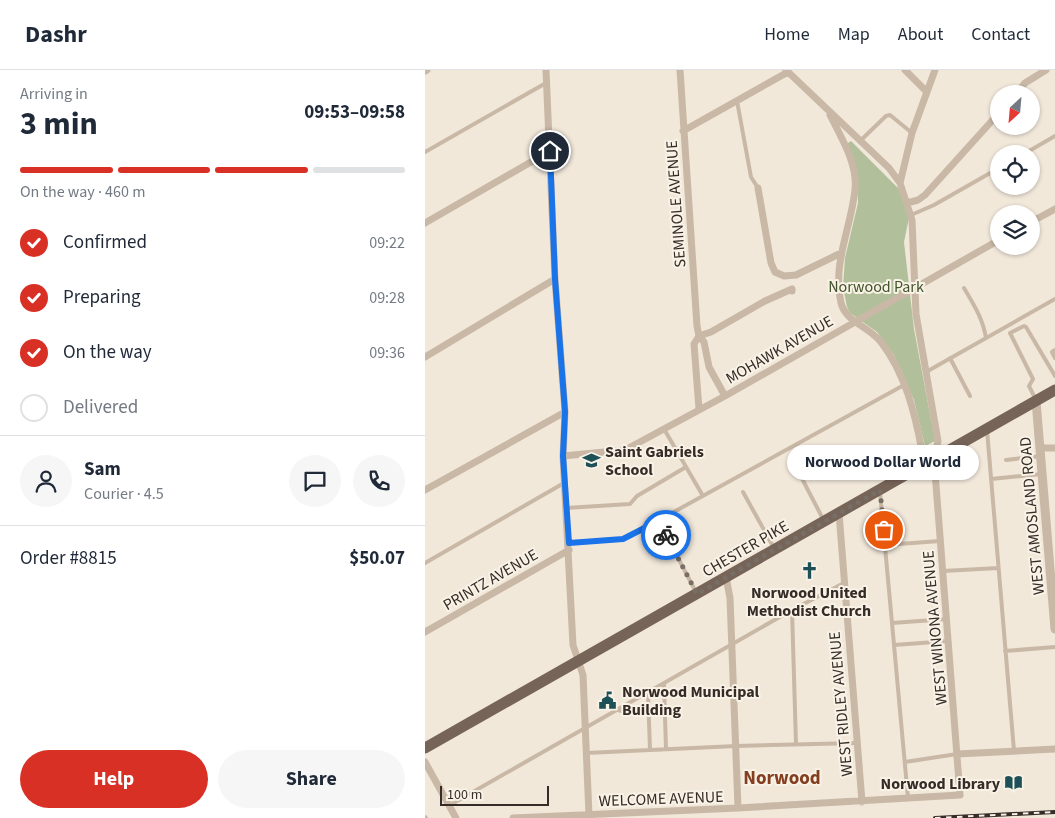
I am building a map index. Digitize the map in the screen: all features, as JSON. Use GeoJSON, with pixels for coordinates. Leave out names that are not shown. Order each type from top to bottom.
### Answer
{"type":"FeatureCollection","features":[{"type":"Feature","properties":{"kind":"main road","name":"CHESTER PIKE"},"geometry":{"type":"LineString","coordinates":[[425,748],[1055,390]]}},
{"type":"Feature","properties":{"kind":"street"},"geometry":{"type":"LineString","coordinates":[[545,70],[555,279],[565,412],[563,456],[573,645],[583,675],[589,815]]}},
{"type":"Feature","properties":{"kind":"street","name":"SEMINOLE AVENUE"},"geometry":{"type":"LineString","coordinates":[[680,70],[699,336],[704,342],[709,367],[725,396]]}},
{"type":"Feature","properties":{"kind":"street"},"geometry":{"type":"LineString","coordinates":[[900,183],[912,133],[935,70]]}},
{"type":"Feature","properties":{"kind":"street"},"geometry":{"type":"LineString","coordinates":[[1023,85],[1046,70]]}},
{"type":"Feature","properties":{"kind":"street"},"geometry":{"type":"LineString","coordinates":[[683,131],[787,71],[889,168],[900,183]]}},
{"type":"Feature","properties":{"kind":"street"},"geometry":{"type":"LineString","coordinates":[[908,71],[926,91]]}},
{"type":"Feature","properties":{"kind":"street"},"geometry":{"type":"LineString","coordinates":[[828,110],[845,145],[854,174],[855,189],[841,253],[839,289],[841,303],[846,314],[869,330],[880,341],[891,357],[915,414],[923,451],[934,459]]}},
{"type":"Feature","properties":{"kind":"street"},"geometry":{"type":"LineString","coordinates":[[907,203],[925,195],[990,122]]}},
{"type":"Feature","properties":{"kind":"street"},"geometry":{"type":"LineString","coordinates":[[425,223],[550,151]]}},
{"type":"Feature","properties":{"kind":"street","name":"WEST WINONA AVENUE"},"geometry":{"type":"LineString","coordinates":[[900,183],[911,215],[918,329],[938,441],[934,459],[961,795]]}},
{"type":"Feature","properties":{"kind":"street"},"geometry":{"type":"LineString","coordinates":[[758,188],[771,263],[775,272],[784,276],[796,276],[841,253]]}},
{"type":"Feature","properties":{"kind":"street"},"geometry":{"type":"LineString","coordinates":[[1040,217],[1055,209]]}},
{"type":"Feature","properties":{"kind":"street","name":"MOHAWK AVENUE"},"geometry":{"type":"LineString","coordinates":[[563,456],[625,450],[725,396],[990,245]]}},
{"type":"Feature","properties":{"kind":"street"},"geometry":{"type":"LineString","coordinates":[[425,357],[555,279]]}},
{"type":"Feature","properties":{"kind":"street"},"geometry":{"type":"LineString","coordinates":[[699,336],[711,332],[765,300],[792,289],[791,291]]}},
{"type":"Feature","properties":{"kind":"street","name":"SEMINOLE AVENUE"},"geometry":{"type":"LineString","coordinates":[[699,336],[694,344],[699,409]]}},
{"type":"Feature","properties":{"kind":"street","name":"WEST AMOSLAND ROAD"},"geometry":{"type":"LineString","coordinates":[[1037,401],[1042,474],[1052,560],[1055,629]]}},
{"type":"Feature","properties":{"kind":"street"},"geometry":{"type":"LineString","coordinates":[[425,490],[565,412]]}},
{"type":"Feature","properties":{"kind":"street"},"geometry":{"type":"LineString","coordinates":[[1041,452],[1055,448]]}},
{"type":"Feature","properties":{"kind":"street","name":"WEST RIDLEY AVENUE"},"geometry":{"type":"LineString","coordinates":[[839,513],[862,802]]}},
{"type":"Feature","properties":{"kind":"street","name":"PRINTZ AVENUE"},"geometry":{"type":"LineString","coordinates":[[425,632],[569,546]]}},
{"type":"Feature","properties":{"kind":"street"},"geometry":{"type":"LineString","coordinates":[[726,577],[730,598],[738,808]]}},
{"type":"Feature","properties":{"kind":"street"},"geometry":{"type":"LineString","coordinates":[[957,754],[1055,749]]}},
{"type":"Feature","properties":{"kind":"street"},"geometry":{"type":"LineString","coordinates":[[425,762],[456,818]]}},
{"type":"Feature","properties":{"kind":"street","name":"WELCOME AVENUE"},"geometry":{"type":"LineString","coordinates":[[513,818],[862,802],[961,795]]}},
{"type":"Feature","properties":{"kind":"lane"},"geometry":{"type":"LineString","coordinates":[[425,152],[546,83]]}},
{"type":"Feature","properties":{"kind":"lane"},"geometry":{"type":"LineString","coordinates":[[737,100],[751,176],[758,188]]}},
{"type":"Feature","properties":{"kind":"lane"},"geometry":{"type":"LineString","coordinates":[[860,141],[890,114],[912,133]]}},
{"type":"Feature","properties":{"kind":"lane"},"geometry":{"type":"LineString","coordinates":[[1040,145],[1055,136]]}},
{"type":"Feature","properties":{"kind":"lane"},"geometry":{"type":"LineString","coordinates":[[911,215],[934,205],[990,173]]}},
{"type":"Feature","properties":{"kind":"lane"},"geometry":{"type":"LineString","coordinates":[[964,288],[980,315],[986,338]]}},
{"type":"Feature","properties":{"kind":"lane"},"geometry":{"type":"LineString","coordinates":[[925,372],[1055,299]]}},
{"type":"Feature","properties":{"kind":"lane"},"geometry":{"type":"LineString","coordinates":[[1007,326],[1033,379],[1029,386],[1037,401]]}},
{"type":"Feature","properties":{"kind":"lane"},"geometry":{"type":"LineString","coordinates":[[1010,332],[1024,326],[1026,327],[1055,376]]}},
{"type":"Feature","properties":{"kind":"lane"},"geometry":{"type":"LineString","coordinates":[[1055,350],[1052,352],[1055,358]]}},
{"type":"Feature","properties":{"kind":"lane"},"geometry":{"type":"LineString","coordinates":[[950,358],[970,396]]}},
{"type":"Feature","properties":{"kind":"lane"},"geometry":{"type":"LineString","coordinates":[[569,546],[623,539],[904,385]]}},
{"type":"Feature","properties":{"kind":"lane"},"geometry":{"type":"LineString","coordinates":[[664,429],[703,496]]}},
{"type":"Feature","properties":{"kind":"lane"},"geometry":{"type":"LineString","coordinates":[[987,429],[1014,752]]}},
{"type":"Feature","properties":{"kind":"lane"},"geometry":{"type":"LineString","coordinates":[[1006,460],[1041,452]]}},
{"type":"Feature","properties":{"kind":"lane"},"geometry":{"type":"LineString","coordinates":[[566,508],[630,504],[637,496],[686,467]]}},
{"type":"Feature","properties":{"kind":"lane"},"geometry":{"type":"LineString","coordinates":[[795,467],[824,521]]}},
{"type":"Feature","properties":{"kind":"lane"},"geometry":{"type":"LineString","coordinates":[[991,479],[1042,474]]}},
{"type":"Feature","properties":{"kind":"lane"},"geometry":{"type":"LineString","coordinates":[[425,563],[565,482]]}},
{"type":"Feature","properties":{"kind":"lane"},"geometry":{"type":"LineString","coordinates":[[880,490],[908,799]]}},
{"type":"Feature","properties":{"kind":"lane"},"geometry":{"type":"LineString","coordinates":[[743,492],[775,550]]}},
{"type":"Feature","properties":{"kind":"lane"},"geometry":{"type":"LineString","coordinates":[[660,520],[697,594]]}},
{"type":"Feature","properties":{"kind":"lane"},"geometry":{"type":"LineString","coordinates":[[885,545],[940,541]]}},
{"type":"Feature","properties":{"kind":"lane"},"geometry":{"type":"LineString","coordinates":[[943,572],[998,568]]}},
{"type":"Feature","properties":{"kind":"lane"},"geometry":{"type":"LineString","coordinates":[[449,805],[648,694],[791,610],[844,583]]}},
{"type":"Feature","properties":{"kind":"lane"},"geometry":{"type":"LineString","coordinates":[[791,610],[796,744]]}},
{"type":"Feature","properties":{"kind":"lane"},"geometry":{"type":"LineString","coordinates":[[892,623],[947,619]]}},
{"type":"Feature","properties":{"kind":"lane"},"geometry":{"type":"LineString","coordinates":[[894,646],[948,641]]}},
{"type":"Feature","properties":{"kind":"lane"},"geometry":{"type":"LineString","coordinates":[[1005,651],[1055,647]]}},
{"type":"Feature","properties":{"kind":"lane"},"geometry":{"type":"LineString","coordinates":[[664,684],[666,749]]}},
{"type":"Feature","properties":{"kind":"lane"},"geometry":{"type":"LineString","coordinates":[[648,694],[650,750]]}},
{"type":"Feature","properties":{"kind":"lane"},"geometry":{"type":"LineString","coordinates":[[618,710],[629,713],[648,713]]}},
{"type":"Feature","properties":{"kind":"lane"},"geometry":{"type":"LineString","coordinates":[[586,753],[857,743]]}},
{"type":"Feature","properties":{"kind":"lane"},"geometry":{"type":"LineString","coordinates":[[905,762],[957,754]]}},
{"type":"Feature","properties":{"kind":"green space","name":"Norwood Park"},"geometry":{"type":"Polygon","coordinates":[[[851,141],[904,194],[910,213],[904,242],[914,329],[935,441],[925,446],[914,400],[894,355],[877,332],[850,313],[847,307],[843,287],[845,258],[858,203],[858,180],[845,145],[851,141]]]}},
{"type":"Feature","properties":{"kind":"railway"},"geometry":{"type":"LineString","coordinates":[[935,818],[1055,812]]}},
{"type":"Feature","properties":{"kind":"way so far"},"geometry":{"type":"LineString","coordinates":[[666,535],[697,594],[880,490],[884,530]]}},
{"type":"Feature","properties":{"kind":"place","name":"Saint Gabriels School"},"geometry":{"type":"Point","coordinates":[591,460]}},
{"type":"Feature","properties":{"kind":"place","name":"Norwood Dollar World"},"geometry":{"type":"Point","coordinates":[884,530]}},
{"type":"Feature","properties":{"kind":"place","name":"Norwood United Methodist Church"},"geometry":{"type":"Point","coordinates":[809,570]}},
{"type":"Feature","properties":{"kind":"place","name":"Norwood Municipal Building"},"geometry":{"type":"Point","coordinates":[608,700]}},
{"type":"Feature","properties":{"kind":"place","name":"Norwood Library"},"geometry":{"type":"Point","coordinates":[1014,783]}},
{"type":"Feature","properties":{"kind":"district","name":"Norwood"},"geometry":{"type":"Point","coordinates":[782,777]}},
{"type":"Feature","properties":{"kind":"route"},"geometry":{"type":"LineString","coordinates":[[550,151],[555,279],[565,412],[563,456],[569,543],[628,538],[660,520],[666,535]]}}]}
